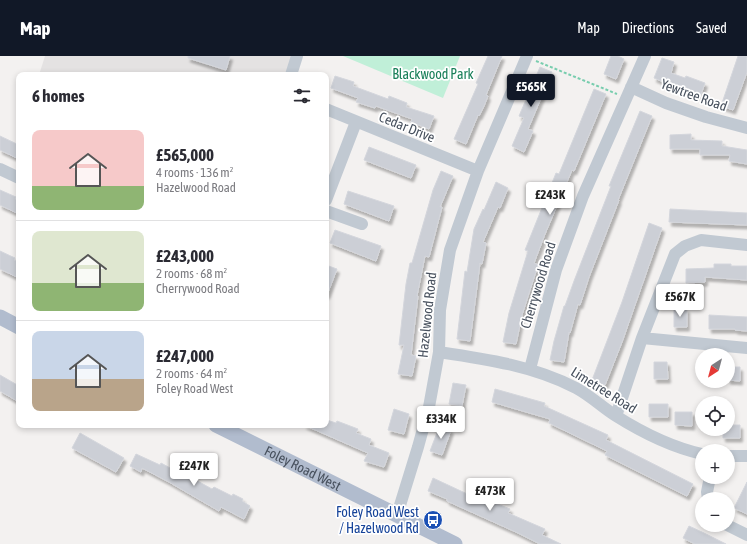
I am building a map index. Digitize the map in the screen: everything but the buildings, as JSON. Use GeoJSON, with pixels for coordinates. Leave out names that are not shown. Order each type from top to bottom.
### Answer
{"type":"FeatureCollection","features":[{"type":"Feature","properties":{"kind":"main road"},"geometry":{"type":"LineString","coordinates":[[0,317],[16,325]]}},
{"type":"Feature","properties":{"kind":"main road","name":"Foley Road West"},"geometry":{"type":"LineString","coordinates":[[222,428],[455,544]]}},
{"type":"Feature","properties":{"kind":"street"},"geometry":{"type":"LineString","coordinates":[[292,72],[297,56]]}},
{"type":"Feature","properties":{"kind":"street","name":"Cherrywood Road"},"geometry":{"type":"LineString","coordinates":[[530,369],[556,270],[583,196],[645,56]]}},
{"type":"Feature","properties":{"kind":"street","name":"Hazelwood Road"},"geometry":{"type":"LineString","coordinates":[[397,515],[429,407],[439,352],[440,310],[450,250],[478,171],[527,57]]}},
{"type":"Feature","properties":{"kind":"street","name":"Yewtree Road"},"geometry":{"type":"LineString","coordinates":[[629,92],[706,117],[746,124]]}},
{"type":"Feature","properties":{"kind":"street","name":"Cedar Drive"},"geometry":{"type":"LineString","coordinates":[[329,110],[478,171]]}},
{"type":"Feature","properties":{"kind":"street"},"geometry":{"type":"LineString","coordinates":[[329,192],[356,122]]}},
{"type":"Feature","properties":{"kind":"street"},"geometry":{"type":"LineString","coordinates":[[0,169],[16,177]]}},
{"type":"Feature","properties":{"kind":"street"},"geometry":{"type":"LineString","coordinates":[[329,212],[362,224]]}},
{"type":"Feature","properties":{"kind":"street"},"geometry":{"type":"LineString","coordinates":[[616,416],[642,338],[675,254],[685,246],[701,240],[747,245]]}},
{"type":"Feature","properties":{"kind":"street"},"geometry":{"type":"LineString","coordinates":[[642,338],[747,348]]}},
{"type":"Feature","properties":{"kind":"street","name":"Limetree Road"},"geometry":{"type":"LineString","coordinates":[[439,352],[530,369],[553,377],[578,389],[616,416],[659,440],[682,450],[695,453]]}},
{"type":"Feature","properties":{"kind":"street"},"geometry":{"type":"LineString","coordinates":[[735,456],[747,456]]}},
{"type":"Feature","properties":{"kind":"street"},"geometry":{"type":"LineString","coordinates":[[735,529],[747,535]]}},
{"type":"Feature","properties":{"kind":"path"},"geometry":{"type":"LineString","coordinates":[[527,57],[629,92]]}},
{"type":"Feature","properties":{"kind":"shaded area"},"geometry":{"type":"Polygon","coordinates":[[[45,56],[293,56],[287,72],[40,72],[45,56]]]}},
{"type":"Feature","properties":{"kind":"green space","name":"Blackwood Park"},"geometry":{"type":"Polygon","coordinates":[[[343,56],[460,56],[443,98],[343,56]]]}},
{"type":"Feature","properties":{"kind":"place","name":"Foley Road West / Hazelwood Rd"},"geometry":{"type":"Point","coordinates":[433,520]}}]}
